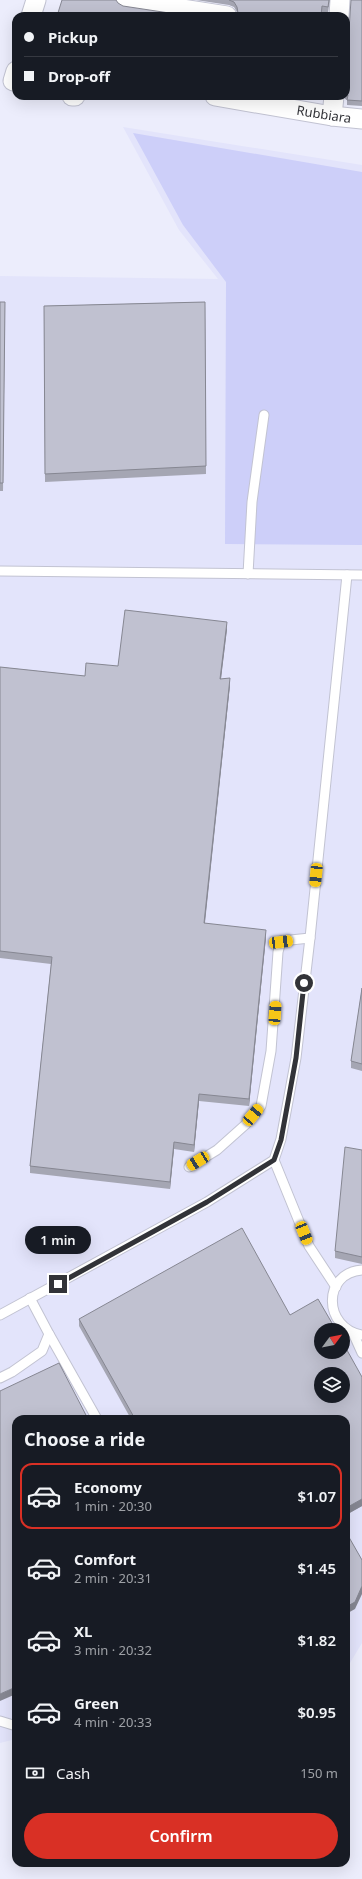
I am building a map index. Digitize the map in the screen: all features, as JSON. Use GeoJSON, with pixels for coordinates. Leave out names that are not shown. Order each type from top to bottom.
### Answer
{"type":"FeatureCollection","features":[{"type":"Feature","properties":{"kind":"street"},"geometry":{"type":"LineString","coordinates":[[32,12],[36,0]]}},
{"type":"Feature","properties":{"kind":"street"},"geometry":{"type":"LineString","coordinates":[[124,0],[201,12]]}},
{"type":"Feature","properties":{"kind":"street"},"geometry":{"type":"LineString","coordinates":[[339,12],[340,0]]}},
{"type":"Feature","properties":{"kind":"street","name":"Rubbiara"},"geometry":{"type":"LineString","coordinates":[[238,100],[362,120]]}},
{"type":"Feature","properties":{"kind":"street"},"geometry":{"type":"LineString","coordinates":[[332,116],[334,100]]}},
{"type":"Feature","properties":{"kind":"lane"},"geometry":{"type":"LineString","coordinates":[[248,574],[252,502],[264,415]]}},
{"type":"Feature","properties":{"kind":"lane"},"geometry":{"type":"LineString","coordinates":[[0,571],[362,575]]}},
{"type":"Feature","properties":{"kind":"lane"},"geometry":{"type":"LineString","coordinates":[[0,1315],[207,1202],[274,1160],[281,1140],[296,1058],[310,938],[347,575]]}},
{"type":"Feature","properties":{"kind":"lane"},"geometry":{"type":"LineString","coordinates":[[189,1167],[217,1150],[245,1125],[261,1106],[271,1051],[278,952],[281,942],[310,938]]}},
{"type":"Feature","properties":{"kind":"lane"},"geometry":{"type":"LineString","coordinates":[[274,1160],[309,1246],[336,1286]]}},
{"type":"Feature","properties":{"kind":"lane"},"geometry":{"type":"LineString","coordinates":[[362,1270],[349,1274],[341,1279],[336,1286],[332,1304],[334,1314],[344,1328],[353,1333],[362,1335]]}},
{"type":"Feature","properties":{"kind":"lane"},"geometry":{"type":"LineString","coordinates":[[30,1298],[96,1415]]}},
{"type":"Feature","properties":{"kind":"lane"},"geometry":{"type":"LineString","coordinates":[[353,1333],[362,1353]]}},
{"type":"Feature","properties":{"kind":"lane"},"geometry":{"type":"LineString","coordinates":[[0,1378],[12,1372],[42,1351],[49,1334]]}},
{"type":"Feature","properties":{"kind":"lane"},"geometry":{"type":"LineString","coordinates":[[0,1721],[12,1725]]}},
{"type":"Feature","properties":{"kind":"shaded area"},"geometry":{"type":"Polygon","coordinates":[[[123,127],[362,165],[362,1643],[350,1663],[350,1415],[12,1415],[12,1740],[0,1743],[0,276],[218,279],[179,230],[123,127]]]}},
{"type":"Feature","properties":{"kind":"shaded area"},"geometry":{"type":"Polygon","coordinates":[[[133,133],[362,172],[362,545],[225,544],[226,282],[183,225],[133,133]]]}},
{"type":"Feature","properties":{"kind":"building"},"geometry":{"type":"Polygon","coordinates":[[[62,0],[116,0],[123,6],[163,12],[58,12],[62,0]]]}},
{"type":"Feature","properties":{"kind":"building"},"geometry":{"type":"Polygon","coordinates":[[[229,0],[329,0],[328,7],[322,6],[321,12],[238,12],[234,2],[229,0]]]}},
{"type":"Feature","properties":{"kind":"building"},"geometry":{"type":"Polygon","coordinates":[[[351,0],[362,0],[362,101],[347,100],[350,100],[351,0]]]}},
{"type":"Feature","properties":{"kind":"building"},"geometry":{"type":"Polygon","coordinates":[[[0,302],[5,302],[3,483],[0,483],[0,302]]]}},
{"type":"Feature","properties":{"kind":"building"},"geometry":{"type":"Polygon","coordinates":[[[205,302],[206,466],[45,474],[44,306],[205,302]]]}},
{"type":"Feature","properties":{"kind":"building"},"geometry":{"type":"Polygon","coordinates":[[[125,610],[227,622],[220,679],[230,678],[204,923],[266,930],[249,1099],[199,1094],[194,1145],[174,1142],[170,1182],[30,1166],[52,957],[0,951],[0,667],[85,676],[86,663],[118,666],[125,610]]]}},
{"type":"Feature","properties":{"kind":"building"},"geometry":{"type":"Polygon","coordinates":[[[362,988],[362,1064],[351,1061],[362,988]]]}},
{"type":"Feature","properties":{"kind":"building"},"geometry":{"type":"Polygon","coordinates":[[[345,1147],[362,1150],[362,1257],[335,1251],[345,1147]]]}},
{"type":"Feature","properties":{"kind":"building"},"geometry":{"type":"Polygon","coordinates":[[[242,1228],[290,1315],[318,1299],[332,1323],[314,1323],[314,1359],[350,1359],[350,1356],[362,1377],[362,1499],[350,1506],[350,1415],[133,1415],[79,1319],[242,1228]]]}},
{"type":"Feature","properties":{"kind":"building"},"geometry":{"type":"Polygon","coordinates":[[[59,1363],[86,1415],[12,1415],[12,1689],[0,1694],[0,1391],[59,1363]]]}},
{"type":"Feature","properties":{"kind":"building"},"geometry":{"type":"Polygon","coordinates":[[[350,1539],[362,1560],[362,1586],[355,1602],[350,1605],[350,1539]]]}},
{"type":"Feature","properties":{"kind":"route"},"geometry":{"type":"LineString","coordinates":[[58,1284],[207,1202],[274,1160],[281,1140],[296,1058],[304,983]]}}]}
